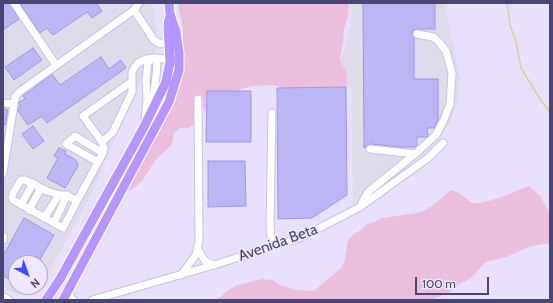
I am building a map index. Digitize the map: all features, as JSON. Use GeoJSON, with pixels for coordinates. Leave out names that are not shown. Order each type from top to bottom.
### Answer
{"type":"FeatureCollection","features":[{"type":"Feature","properties":{"kind":"main road"},"geometry":{"type":"LineString","coordinates":[[65,296],[169,102],[179,70],[179,53],[169,3]]}},
{"type":"Feature","properties":{"kind":"main road"},"geometry":{"type":"LineString","coordinates":[[46,300],[60,279],[144,127],[166,82],[170,62],[170,40],[168,26],[170,14]]}},
{"type":"Feature","properties":{"kind":"street"},"geometry":{"type":"LineString","coordinates":[[14,3],[56,65]]}},
{"type":"Feature","properties":{"kind":"street"},"geometry":{"type":"LineString","coordinates":[[3,173],[14,104],[19,92],[134,10],[139,3]]}},
{"type":"Feature","properties":{"kind":"street"},"geometry":{"type":"LineString","coordinates":[[134,10],[154,40],[160,44],[170,40]]}},
{"type":"Feature","properties":{"kind":"street"},"geometry":{"type":"LineString","coordinates":[[360,207],[368,192],[416,154],[436,135],[450,104],[452,72],[446,51],[433,37],[416,34]]}},
{"type":"Feature","properties":{"kind":"street"},"geometry":{"type":"LineString","coordinates":[[102,142],[113,132],[132,92],[132,72],[138,63],[146,59],[155,58],[164,59],[170,62],[174,75],[172,91]]}},
{"type":"Feature","properties":{"kind":"street"},"geometry":{"type":"LineString","coordinates":[[151,114],[157,63],[155,58]]}},
{"type":"Feature","properties":{"kind":"street"},"geometry":{"type":"LineString","coordinates":[[144,127],[147,98],[146,81],[148,62],[155,58]]}},
{"type":"Feature","properties":{"kind":"street"},"geometry":{"type":"LineString","coordinates":[[77,201],[68,195],[59,195],[47,191],[25,180],[21,180],[12,197],[13,200],[29,210],[62,228],[77,201],[103,153],[104,148],[102,142],[83,116],[131,82]]}},
{"type":"Feature","properties":{"kind":"street"},"geometry":{"type":"LineString","coordinates":[[181,275],[196,255],[199,242],[198,99]]}},
{"type":"Feature","properties":{"kind":"street"},"geometry":{"type":"LineString","coordinates":[[3,103],[14,104]]}},
{"type":"Feature","properties":{"kind":"street"},"geometry":{"type":"LineString","coordinates":[[272,113],[270,224],[272,247]]}},
{"type":"Feature","properties":{"kind":"street"},"geometry":{"type":"LineString","coordinates":[[98,162],[66,144],[75,136],[103,153]]}},
{"type":"Feature","properties":{"kind":"street","name":"Avenida Beta"},"geometry":{"type":"LineString","coordinates":[[92,300],[214,266],[302,237],[360,207],[428,158],[443,143]]}},
{"type":"Feature","properties":{"kind":"street"},"geometry":{"type":"LineString","coordinates":[[89,157],[94,148]]}},
{"type":"Feature","properties":{"kind":"street"},"geometry":{"type":"LineString","coordinates":[[370,149],[416,154]]}},
{"type":"Feature","properties":{"kind":"street"},"geometry":{"type":"LineString","coordinates":[[21,205],[33,183]]}},
{"type":"Feature","properties":{"kind":"street"},"geometry":{"type":"LineString","coordinates":[[29,210],[41,188]]}},
{"type":"Feature","properties":{"kind":"street"},"geometry":{"type":"LineString","coordinates":[[44,218],[59,195]]}},
{"type":"Feature","properties":{"kind":"street"},"geometry":{"type":"LineString","coordinates":[[54,223],[68,195]]}},
{"type":"Feature","properties":{"kind":"street"},"geometry":{"type":"LineString","coordinates":[[197,248],[205,261],[214,266]]}},
{"type":"Feature","properties":{"kind":"street"},"geometry":{"type":"LineString","coordinates":[[65,296],[73,300]]}},
{"type":"Feature","properties":{"kind":"street"},"geometry":{"type":"LineString","coordinates":[[3,297],[9,300]]}},
{"type":"Feature","properties":{"kind":"shaded area"},"geometry":{"type":"Polygon","coordinates":[[[3,3],[153,3],[158,45],[92,192],[48,274],[48,255],[8,255],[8,290],[3,287],[3,3]]]}},
{"type":"Feature","properties":{"kind":"shaded area"},"geometry":{"type":"Polygon","coordinates":[[[179,3],[349,3],[340,58],[346,71],[346,86],[342,91],[291,90],[273,85],[251,86],[239,90],[217,93],[208,98],[205,112],[203,108],[202,93],[198,116],[193,126],[188,128],[180,128],[174,133],[172,145],[157,158],[141,182],[131,190],[117,195],[171,98],[183,42],[183,28],[178,7],[179,3]]]}},
{"type":"Feature","properties":{"kind":"shaded area"},"geometry":{"type":"Polygon","coordinates":[[[351,3],[445,3],[460,80],[457,104],[449,125],[431,149],[353,208],[351,86],[333,85],[352,24],[351,3]]]}},
{"type":"Feature","properties":{"kind":"shaded area"},"geometry":{"type":"Polygon","coordinates":[[[529,186],[541,197],[550,215],[550,243],[531,246],[506,257],[486,262],[471,278],[461,283],[449,293],[433,299],[217,300],[235,286],[262,279],[272,280],[280,285],[296,290],[314,291],[342,267],[348,240],[367,224],[382,218],[417,213],[425,210],[431,207],[451,190],[459,193],[472,203],[481,203],[499,198],[529,186]]]}},
{"type":"Feature","properties":{"kind":"building"},"geometry":{"type":"Polygon","coordinates":[[[3,3],[9,3],[19,19],[3,30],[3,3]]]}},
{"type":"Feature","properties":{"kind":"building"},"geometry":{"type":"Polygon","coordinates":[[[24,3],[96,3],[102,11],[92,18],[87,12],[53,35],[47,28],[40,33],[21,5],[24,3]]]}},
{"type":"Feature","properties":{"kind":"building"},"geometry":{"type":"Polygon","coordinates":[[[363,3],[435,3],[435,29],[416,29],[413,30],[412,33],[414,38],[414,79],[438,79],[438,120],[434,128],[427,128],[428,136],[417,137],[417,145],[415,147],[371,144],[364,148],[363,3]]]}},
{"type":"Feature","properties":{"kind":"building"},"geometry":{"type":"Polygon","coordinates":[[[33,48],[42,60],[14,80],[5,67],[33,48]]]}},
{"type":"Feature","properties":{"kind":"building"},"geometry":{"type":"Polygon","coordinates":[[[101,57],[109,69],[121,60],[126,68],[47,123],[42,116],[28,125],[18,111],[18,108],[21,106],[19,102],[25,99],[23,96],[52,74],[60,85],[101,57]]]}},
{"type":"Feature","properties":{"kind":"building"},"geometry":{"type":"Polygon","coordinates":[[[346,87],[347,195],[312,218],[278,219],[277,88],[346,87]]]}},
{"type":"Feature","properties":{"kind":"building"},"geometry":{"type":"Polygon","coordinates":[[[207,91],[251,91],[251,142],[206,142],[207,91]]]}},
{"type":"Feature","properties":{"kind":"building"},"geometry":{"type":"Polygon","coordinates":[[[3,109],[8,110],[5,125],[3,125],[3,109]]]}},
{"type":"Feature","properties":{"kind":"building"},"geometry":{"type":"Polygon","coordinates":[[[33,126],[44,141],[33,149],[22,134],[33,126]]]}},
{"type":"Feature","properties":{"kind":"building"},"geometry":{"type":"Polygon","coordinates":[[[59,148],[66,151],[65,154],[76,160],[78,166],[65,188],[47,178],[58,158],[54,156],[59,148]]]}},
{"type":"Feature","properties":{"kind":"building"},"geometry":{"type":"Polygon","coordinates":[[[208,161],[245,161],[246,206],[208,207],[208,161]]]}},
{"type":"Feature","properties":{"kind":"building"},"geometry":{"type":"Polygon","coordinates":[[[24,218],[54,235],[43,255],[8,255],[8,279],[3,276],[3,256],[24,218]]]}},
{"type":"Feature","properties":{"kind":"waterway"},"geometry":{"type":"LineString","coordinates":[[507,3],[510,25],[516,42],[521,68],[550,112]]}}]}
